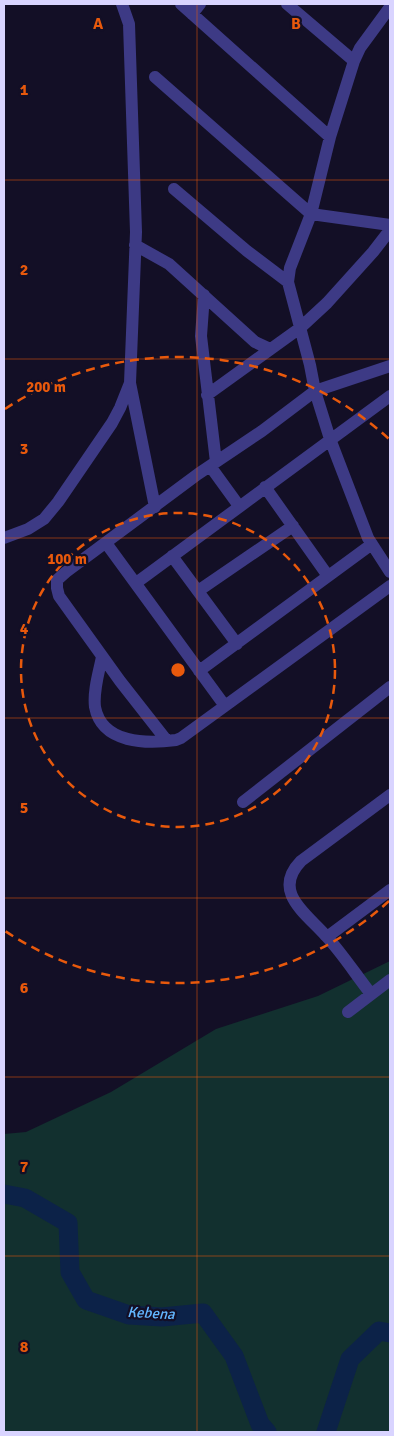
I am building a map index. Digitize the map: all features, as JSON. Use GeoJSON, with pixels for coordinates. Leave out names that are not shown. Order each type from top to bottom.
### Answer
{"type":"FeatureCollection","features":[{"type":"Feature","properties":{"kind":"street"},"geometry":{"type":"LineString","coordinates":[[122,4],[129,24],[135,245],[130,383],[155,507]]}},
{"type":"Feature","properties":{"kind":"street"},"geometry":{"type":"LineString","coordinates":[[180,4],[196,9],[330,137]]}},
{"type":"Feature","properties":{"kind":"street"},"geometry":{"type":"LineString","coordinates":[[287,4],[354,61]]}},
{"type":"Feature","properties":{"kind":"street"},"geometry":{"type":"LineString","coordinates":[[390,7],[360,48],[354,61],[330,137],[311,214],[290,268],[288,282],[315,391],[330,439],[360,518],[372,544],[390,572]]}},
{"type":"Feature","properties":{"kind":"street"},"geometry":{"type":"LineString","coordinates":[[155,77],[311,214],[390,225]]}},
{"type":"Feature","properties":{"kind":"street"},"geometry":{"type":"LineString","coordinates":[[174,189],[247,251],[288,282]]}},
{"type":"Feature","properties":{"kind":"street"},"geometry":{"type":"LineString","coordinates":[[207,395],[300,328],[373,252],[390,230]]}},
{"type":"Feature","properties":{"kind":"street"},"geometry":{"type":"LineString","coordinates":[[135,245],[169,264],[255,342],[270,349]]}},
{"type":"Feature","properties":{"kind":"street"},"geometry":{"type":"LineString","coordinates":[[204,295],[201,336],[213,464],[239,506]]}},
{"type":"Feature","properties":{"kind":"street"},"geometry":{"type":"LineString","coordinates":[[167,741],[102,657],[60,596],[57,580],[315,391],[390,366]]}},
{"type":"Feature","properties":{"kind":"street"},"geometry":{"type":"LineString","coordinates":[[4,538],[28,529],[44,519],[58,502],[112,423],[130,383]]}},
{"type":"Feature","properties":{"kind":"street"},"geometry":{"type":"LineString","coordinates":[[136,584],[390,396]]}},
{"type":"Feature","properties":{"kind":"street"},"geometry":{"type":"LineString","coordinates":[[265,487],[328,576]]}},
{"type":"Feature","properties":{"kind":"street"},"geometry":{"type":"LineString","coordinates":[[198,591],[292,526]]}},
{"type":"Feature","properties":{"kind":"street"},"geometry":{"type":"LineString","coordinates":[[106,543],[225,706]]}},
{"type":"Feature","properties":{"kind":"street"},"geometry":{"type":"LineString","coordinates":[[199,671],[372,544]]}},
{"type":"Feature","properties":{"kind":"street"},"geometry":{"type":"LineString","coordinates":[[172,556],[237,644]]}},
{"type":"Feature","properties":{"kind":"street"},"geometry":{"type":"LineString","coordinates":[[102,657],[95,707],[101,722],[108,731],[122,738],[138,741],[167,741],[181,738],[390,586]]}},
{"type":"Feature","properties":{"kind":"street"},"geometry":{"type":"LineString","coordinates":[[243,802],[390,687]]}},
{"type":"Feature","properties":{"kind":"street"},"geometry":{"type":"LineString","coordinates":[[371,994],[327,937],[296,904],[290,890],[290,878],[294,868],[301,861],[390,795]]}},
{"type":"Feature","properties":{"kind":"street"},"geometry":{"type":"LineString","coordinates":[[327,937],[390,890]]}},
{"type":"Feature","properties":{"kind":"street"},"geometry":{"type":"LineString","coordinates":[[348,1012],[390,980]]}},
{"type":"Feature","properties":{"kind":"green space"},"geometry":{"type":"Polygon","coordinates":[[[390,961],[390,1432],[4,1432],[4,1134],[26,1132],[111,1092],[216,1029],[318,996],[390,961]]]}},
{"type":"Feature","properties":{"kind":"waterway","name":"Kebena"},"geometry":{"type":"LineString","coordinates":[[4,1194],[25,1198],[68,1223],[70,1272],[86,1300],[129,1315],[162,1317],[203,1313],[234,1356],[260,1424],[267,1432]]}},
{"type":"Feature","properties":{"kind":"waterway","name":"Kebena"},"geometry":{"type":"LineString","coordinates":[[326,1432],[350,1359],[379,1331],[390,1333]]}}]}
